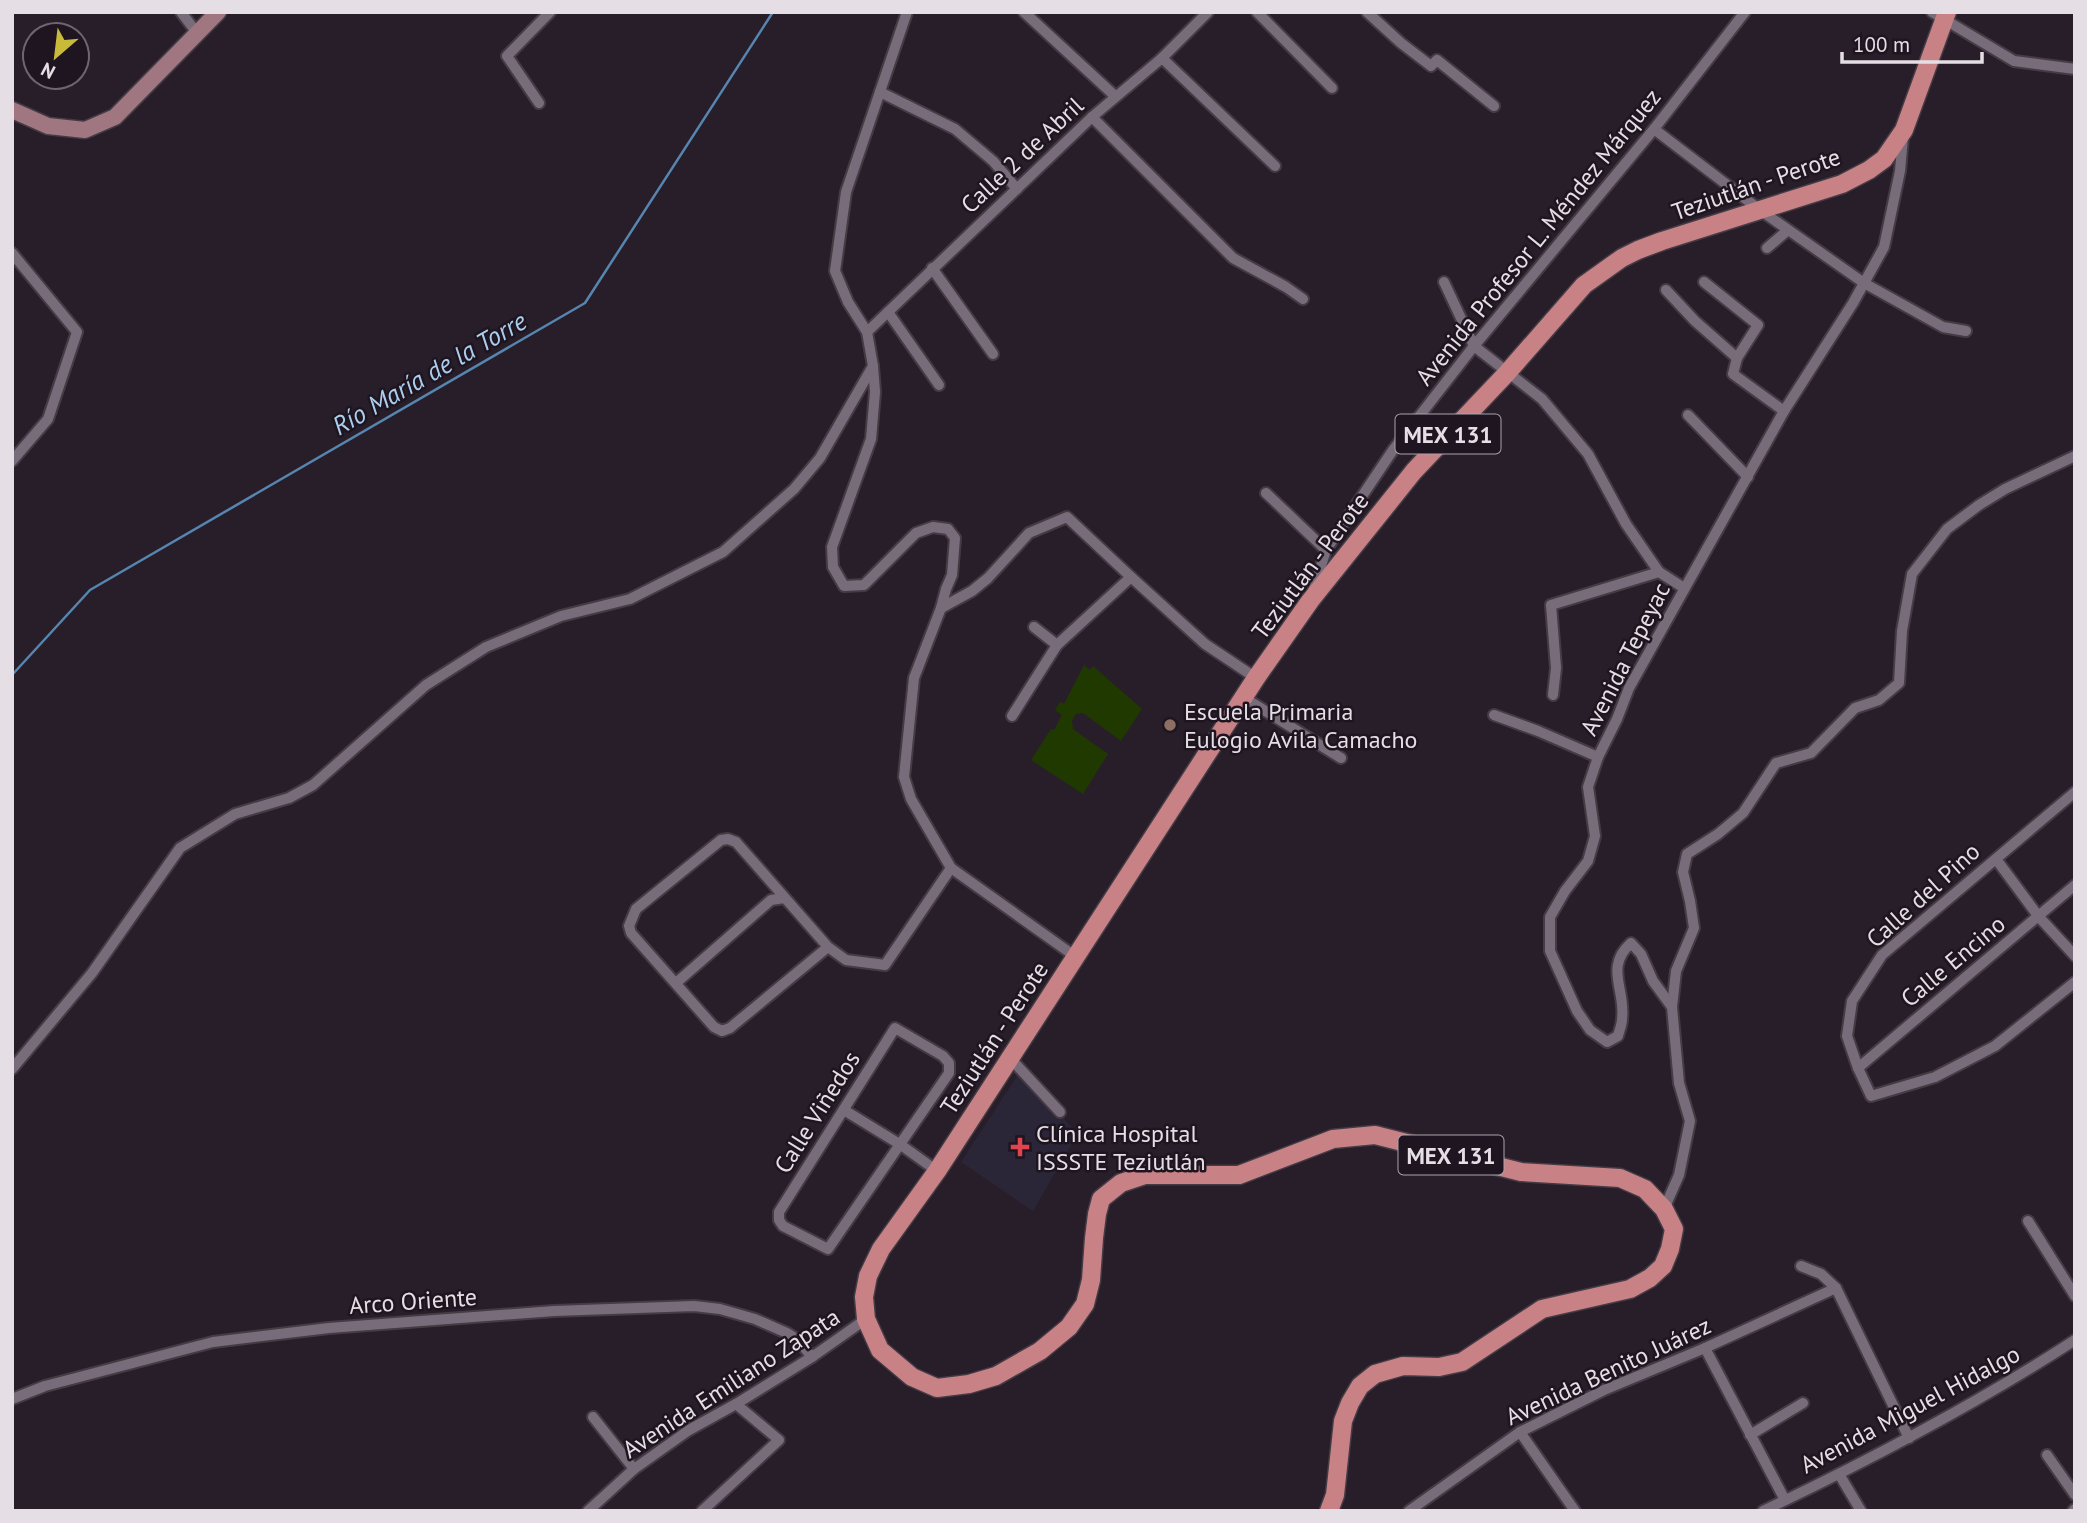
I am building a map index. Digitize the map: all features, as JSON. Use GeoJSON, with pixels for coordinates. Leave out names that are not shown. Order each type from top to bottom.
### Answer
{"type":"FeatureCollection","features":[{"type":"Feature","properties":{"kind":"main road"},"geometry":{"type":"LineString","coordinates":[[12,110],[48,126],[85,130],[115,117],[218,12]]}},
{"type":"Feature","properties":{"kind":"main road","name":"Teziutlán - Perote"},"geometry":{"type":"LineString","coordinates":[[866,1319],[864,1297],[868,1276],[881,1249],[937,1171],[1011,1059],[1256,678],[1310,601],[1414,471],[1507,373],[1584,285],[1622,258],[1650,245],[1842,184],[1884,159],[1904,130],[1942,15]]}},
{"type":"Feature","properties":{"kind":"main road","name":"MEX 131"},"geometry":{"type":"LineString","coordinates":[[866,1319],[880,1350],[912,1377],[937,1388],[969,1384],[996,1376],[1040,1351],[1069,1327],[1085,1304],[1091,1280],[1097,1214],[1101,1199],[1121,1183],[1145,1175],[1239,1175],[1333,1139],[1375,1135],[1521,1172],[1620,1178],[1645,1189],[1664,1209]]}},
{"type":"Feature","properties":{"kind":"main road"},"geometry":{"type":"LineString","coordinates":[[1329,1511],[1335,1495],[1343,1421],[1360,1386],[1375,1374],[1403,1366],[1439,1367],[1462,1362],[1542,1309],[1630,1289],[1650,1278],[1663,1266],[1670,1249],[1674,1229],[1664,1209]]}},
{"type":"Feature","properties":{"kind":"street"},"geometry":{"type":"LineString","coordinates":[[181,12],[197,33]]}},
{"type":"Feature","properties":{"kind":"street"},"geometry":{"type":"LineString","coordinates":[[539,103],[507,56],[550,12]]}},
{"type":"Feature","properties":{"kind":"street"},"geometry":{"type":"LineString","coordinates":[[907,12],[846,192],[835,271],[848,302],[867,332],[875,392],[871,439],[832,547],[833,567],[844,586],[864,585],[916,533],[933,527],[948,529],[955,538],[952,575],[914,678],[904,777],[911,799],[951,868],[1076,957]]}},
{"type":"Feature","properties":{"kind":"street"},"geometry":{"type":"LineString","coordinates":[[1024,12],[1115,96]]}},
{"type":"Feature","properties":{"kind":"street","name":"Calle 2 de Abril"},"geometry":{"type":"LineString","coordinates":[[867,332],[1092,117],[1162,58],[1208,12]]}},
{"type":"Feature","properties":{"kind":"street"},"geometry":{"type":"LineString","coordinates":[[1257,12],[1332,88]]}},
{"type":"Feature","properties":{"kind":"street"},"geometry":{"type":"LineString","coordinates":[[1367,12],[1431,66],[1437,60],[1493,106]]}},
{"type":"Feature","properties":{"kind":"street","name":"Avenida Profesor L. Méndez Márquez"},"geometry":{"type":"LineString","coordinates":[[1310,601],[1326,550],[1393,450],[1474,346],[1654,129],[1745,12]]}},
{"type":"Feature","properties":{"kind":"street"},"geometry":{"type":"LineString","coordinates":[[1942,15],[2014,61],[2075,69]]}},
{"type":"Feature","properties":{"kind":"street"},"geometry":{"type":"LineString","coordinates":[[1162,58],[1275,166]]}},
{"type":"Feature","properties":{"kind":"street"},"geometry":{"type":"LineString","coordinates":[[880,92],[955,129],[993,162],[1017,189]]}},
{"type":"Feature","properties":{"kind":"street"},"geometry":{"type":"LineString","coordinates":[[1092,117],[1233,258],[1303,299]]}},
{"type":"Feature","properties":{"kind":"street"},"geometry":{"type":"LineString","coordinates":[[1654,129],[1760,210],[1864,283],[1943,327],[1966,331]]}},
{"type":"Feature","properties":{"kind":"street","name":"Avenida Tepeyac"},"geometry":{"type":"LineString","coordinates":[[1664,1209],[1679,1174],[1690,1121],[1679,1083],[1672,1007],[1653,981],[1641,954],[1631,943],[1623,950],[1618,960],[1617,976],[1623,1018],[1618,1036],[1608,1042],[1590,1030],[1577,1011],[1550,951],[1550,917],[1565,891],[1588,861],[1595,836],[1588,787],[1598,757],[1629,688],[1784,411],[1853,303],[1884,247],[1900,171],[1904,130]]}},
{"type":"Feature","properties":{"kind":"street"},"geometry":{"type":"LineString","coordinates":[[1768,247],[1788,230]]}},
{"type":"Feature","properties":{"kind":"street"},"geometry":{"type":"LineString","coordinates":[[12,253],[77,332],[48,419],[12,461]]}},
{"type":"Feature","properties":{"kind":"street"},"geometry":{"type":"LineString","coordinates":[[932,268],[993,354]]}},
{"type":"Feature","properties":{"kind":"street"},"geometry":{"type":"LineString","coordinates":[[1444,282],[1474,346],[1542,399],[1588,454],[1626,524],[1659,572],[1684,588]]}},
{"type":"Feature","properties":{"kind":"street"},"geometry":{"type":"LineString","coordinates":[[1704,282],[1758,325],[1737,358],[1733,373],[1784,411]]}},
{"type":"Feature","properties":{"kind":"street"},"geometry":{"type":"LineString","coordinates":[[1666,290],[1695,321],[1737,358]]}},
{"type":"Feature","properties":{"kind":"street"},"geometry":{"type":"LineString","coordinates":[[888,312],[939,384]]}},
{"type":"Feature","properties":{"kind":"street"},"geometry":{"type":"LineString","coordinates":[[12,1069],[92,973],[180,848],[234,814],[289,799],[313,785],[426,685],[486,647],[561,617],[631,599],[723,552],[794,489],[820,458],[873,366]]}},
{"type":"Feature","properties":{"kind":"street"},"geometry":{"type":"LineString","coordinates":[[1688,415],[1748,477]]}},
{"type":"Feature","properties":{"kind":"street"},"geometry":{"type":"LineString","coordinates":[[1672,1007],[1676,971],[1694,928],[1683,872],[1687,855],[1743,813],[1776,763],[1811,754],[1855,708],[1880,700],[1899,683],[1902,631],[1913,574],[1947,529],[2005,489],[2075,456]]}},
{"type":"Feature","properties":{"kind":"street"},"geometry":{"type":"LineString","coordinates":[[1266,494],[1326,550]]}},
{"type":"Feature","properties":{"kind":"street"},"geometry":{"type":"LineString","coordinates":[[941,608],[972,591],[988,578],[1029,533],[1067,517],[1205,644],[1256,678]]}},
{"type":"Feature","properties":{"kind":"street"},"geometry":{"type":"LineString","coordinates":[[1553,695],[1556,668],[1551,605],[1659,572]]}},
{"type":"Feature","properties":{"kind":"street"},"geometry":{"type":"LineString","coordinates":[[1012,716],[1058,645],[1131,577]]}},
{"type":"Feature","properties":{"kind":"street"},"geometry":{"type":"LineString","coordinates":[[1034,627],[1058,645]]}},
{"type":"Feature","properties":{"kind":"street"},"geometry":{"type":"LineString","coordinates":[[1243,698],[1341,758]]}},
{"type":"Feature","properties":{"kind":"street"},"geometry":{"type":"LineString","coordinates":[[1494,715],[1598,757]]}},
{"type":"Feature","properties":{"kind":"street","name":"Calle del Pino"},"geometry":{"type":"LineString","coordinates":[[2075,792],[1882,956],[1852,1001],[1847,1036],[1871,1096],[1935,1077],[1995,1046],[2075,982]]}},
{"type":"Feature","properties":{"kind":"street"},"geometry":{"type":"LineString","coordinates":[[828,947],[730,1028],[722,1031],[714,1027],[631,933],[629,926],[636,909],[722,840],[728,839],[736,842],[828,947],[846,960],[885,965],[951,868]]}},
{"type":"Feature","properties":{"kind":"street"},"geometry":{"type":"LineString","coordinates":[[1996,859],[2039,917],[2075,956]]}},
{"type":"Feature","properties":{"kind":"street","name":"Calle Encino"},"geometry":{"type":"LineString","coordinates":[[1858,1068],[2075,885]]}},
{"type":"Feature","properties":{"kind":"street"},"geometry":{"type":"LineString","coordinates":[[676,983],[771,900],[784,898]]}},
{"type":"Feature","properties":{"kind":"street","name":"Calle Viñedos"},"geometry":{"type":"LineString","coordinates":[[895,1028],[943,1056],[949,1063],[948,1073],[901,1145],[828,1248],[783,1226],[779,1220],[779,1212],[844,1110],[895,1028]]}},
{"type":"Feature","properties":{"kind":"street"},"geometry":{"type":"LineString","coordinates":[[1011,1059],[1060,1112]]}},
{"type":"Feature","properties":{"kind":"street"},"geometry":{"type":"LineString","coordinates":[[844,1110],[937,1171]]}},
{"type":"Feature","properties":{"kind":"street"},"geometry":{"type":"LineString","coordinates":[[2028,1221],[2075,1296]]}},
{"type":"Feature","properties":{"kind":"street"},"geometry":{"type":"LineString","coordinates":[[1801,1266],[1821,1274],[1836,1288],[1909,1438]]}},
{"type":"Feature","properties":{"kind":"street","name":"Avenida Benito Juárez"},"geometry":{"type":"LineString","coordinates":[[1409,1511],[1520,1432],[1604,1391],[1705,1349],[1836,1288]]}},
{"type":"Feature","properties":{"kind":"street","name":"Arco Oriente"},"geometry":{"type":"LineString","coordinates":[[12,1399],[45,1386],[213,1342],[329,1328],[554,1311],[694,1306],[720,1309],[755,1319],[787,1333],[798,1340],[812,1357]]}},
{"type":"Feature","properties":{"kind":"street","name":"Avenida Emiliano Zapata"},"geometry":{"type":"LineString","coordinates":[[588,1511],[634,1469],[689,1430],[812,1357],[866,1319]]}},
{"type":"Feature","properties":{"kind":"street","name":"Avenida Miguel Hidalgo"},"geometry":{"type":"LineString","coordinates":[[1763,1511],[1909,1438],[2024,1373],[2075,1340]]}},
{"type":"Feature","properties":{"kind":"street"},"geometry":{"type":"LineString","coordinates":[[1705,1349],[1785,1500]]}},
{"type":"Feature","properties":{"kind":"street"},"geometry":{"type":"LineString","coordinates":[[1751,1435],[1803,1403]]}},
{"type":"Feature","properties":{"kind":"street"},"geometry":{"type":"LineString","coordinates":[[702,1511],[779,1440],[736,1404]]}},
{"type":"Feature","properties":{"kind":"street"},"geometry":{"type":"LineString","coordinates":[[593,1417],[634,1469]]}},
{"type":"Feature","properties":{"kind":"street"},"geometry":{"type":"LineString","coordinates":[[1520,1432],[1575,1511]]}},
{"type":"Feature","properties":{"kind":"street"},"geometry":{"type":"LineString","coordinates":[[2047,1455],[2075,1495]]}},
{"type":"Feature","properties":{"kind":"street"},"geometry":{"type":"LineString","coordinates":[[1839,1474],[1861,1511]]}},
{"type":"Feature","properties":{"kind":"shaded area","name":"Clínica Hospital ISSSTE Teziutlán"},"geometry":{"type":"Polygon","coordinates":[[[1019,1073],[1078,1133],[1033,1211],[961,1162],[1019,1073]]]}},
{"type":"Feature","properties":{"kind":"green space"},"geometry":{"type":"Polygon","coordinates":[[[1084,665],[1090,670],[1093,666],[1142,709],[1121,741],[1083,713],[1076,714],[1072,721],[1073,729],[1108,754],[1083,794],[1031,760],[1051,729],[1054,730],[1062,715],[1055,710],[1060,702],[1064,704],[1084,665]]]}},
{"type":"Feature","properties":{"kind":"waterway","name":"Río María de la Torre"},"geometry":{"type":"LineString","coordinates":[[12,675],[90,590],[585,303],[773,12]]}},
{"type":"Feature","properties":{"kind":"place","name":"Escuela Primaria Eulogio Avila Camacho"},"geometry":{"type":"Point","coordinates":[1170,725]}},
{"type":"Feature","properties":{"kind":"place","name":"Clínica Hospital ISSSTE Teziutlán"},"geometry":{"type":"Point","coordinates":[1020,1147]}}]}
